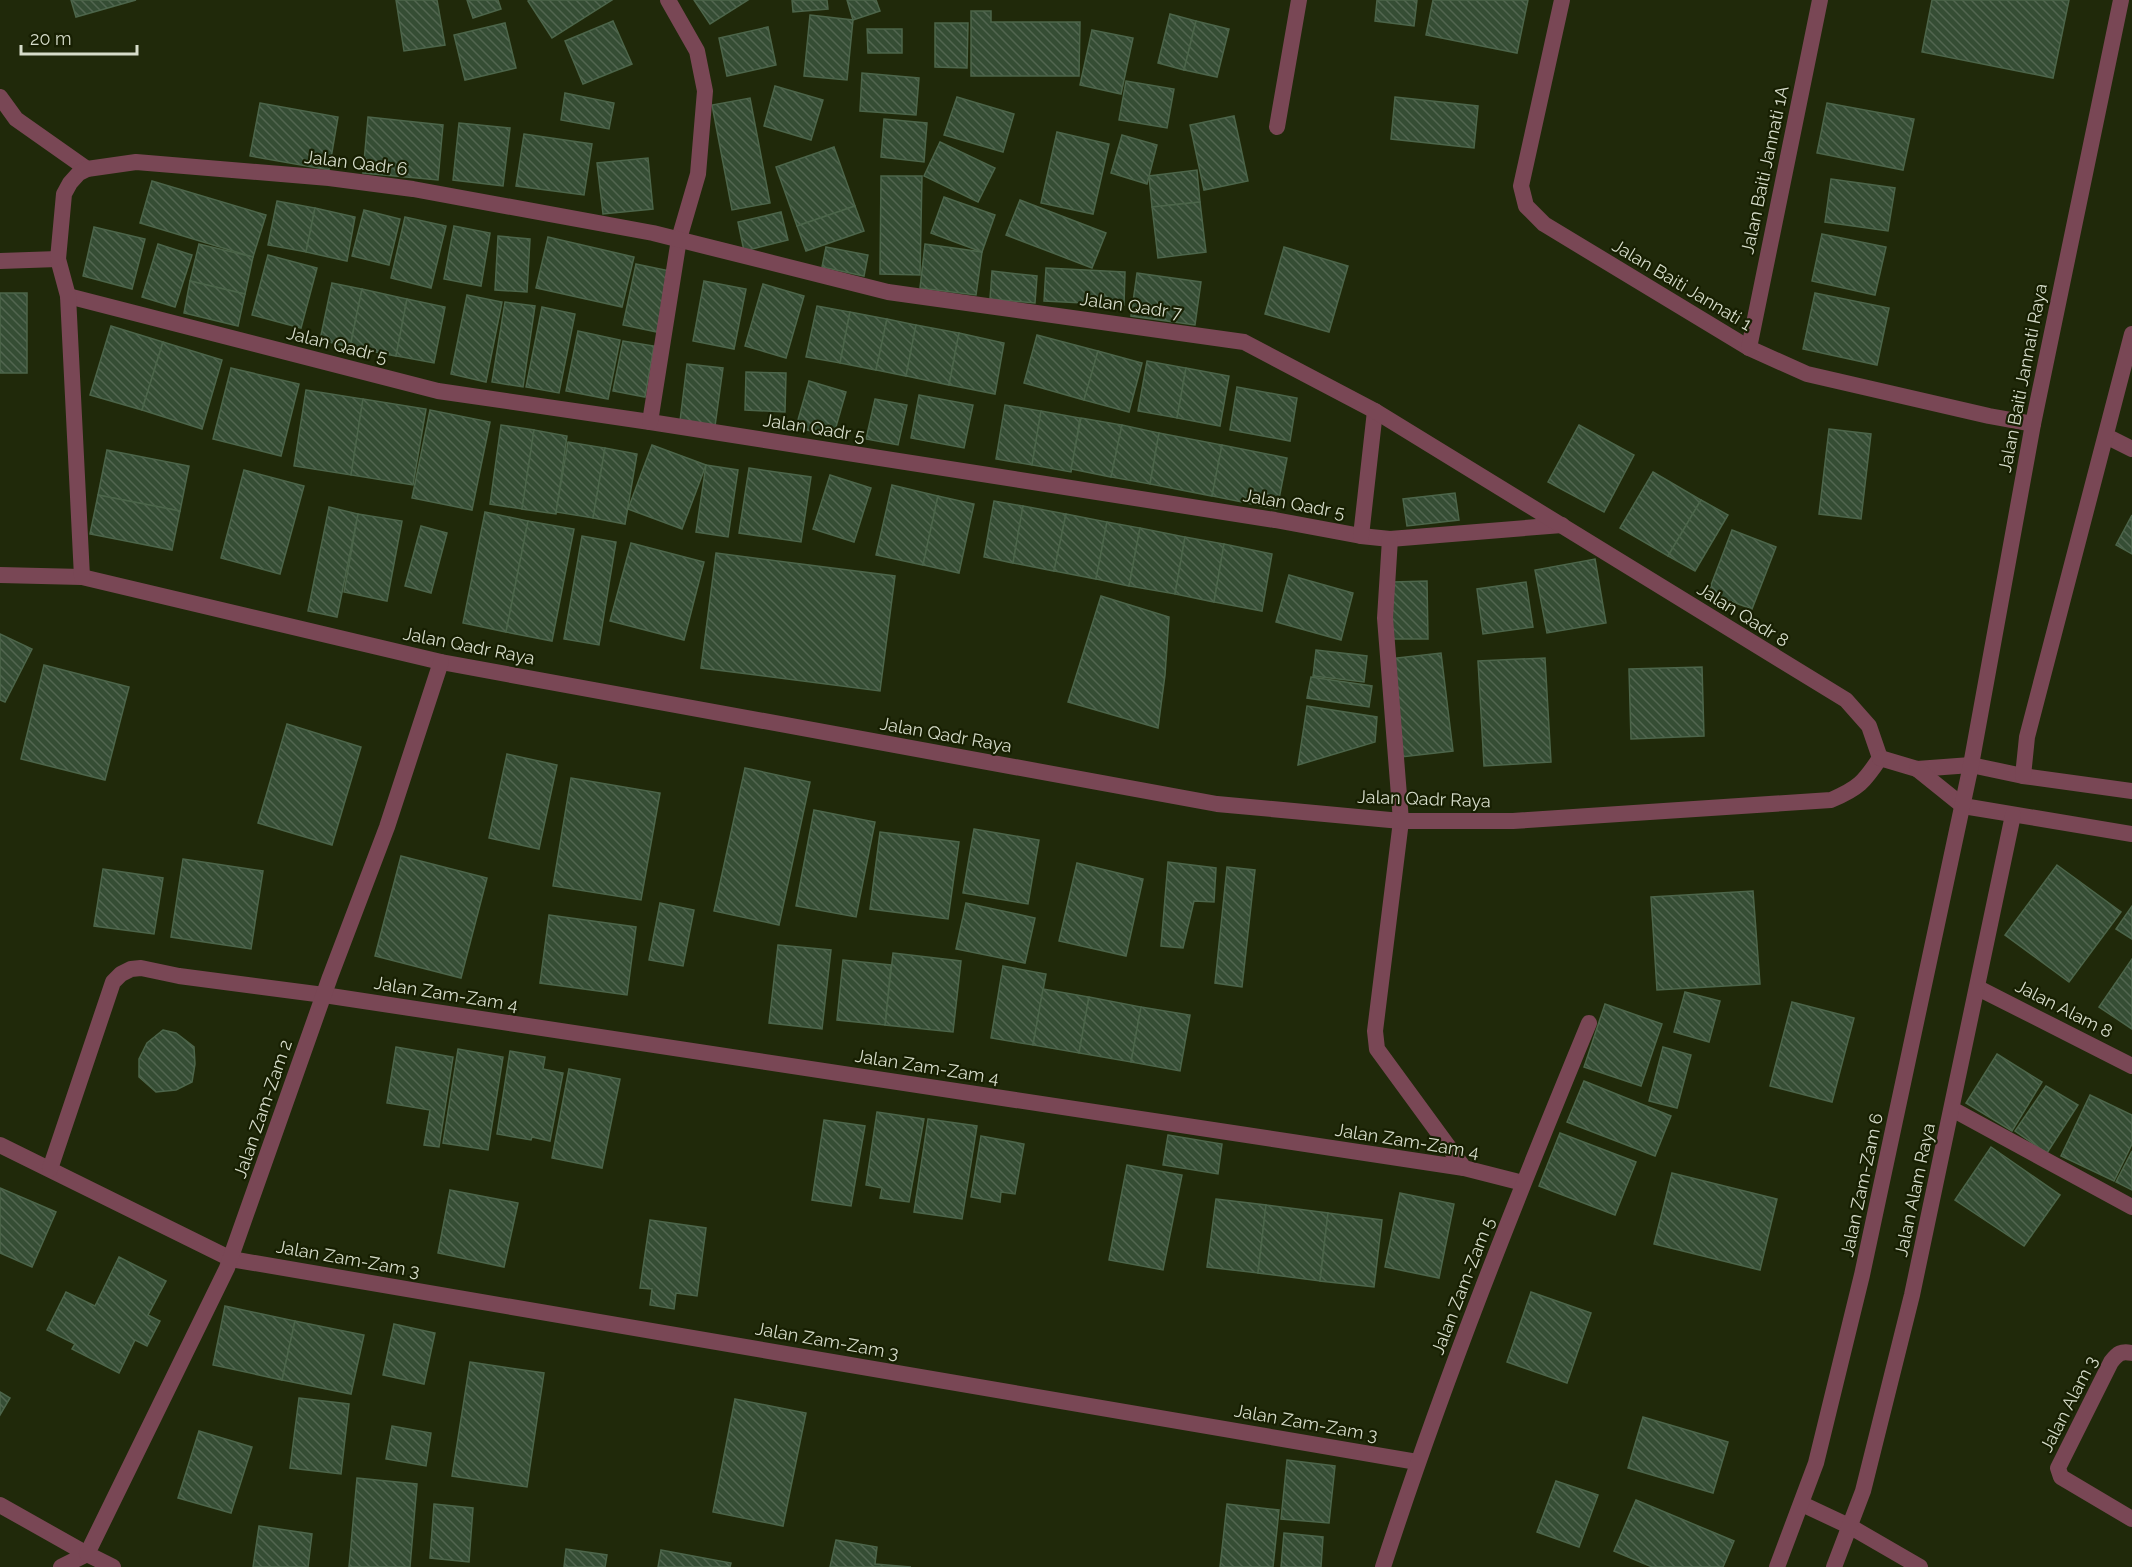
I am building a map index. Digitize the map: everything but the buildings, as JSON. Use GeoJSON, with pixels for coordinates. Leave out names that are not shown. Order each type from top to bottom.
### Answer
{"type":"FeatureCollection","features":[{"type":"Feature","properties":{"kind":"street"},"geometry":{"type":"LineString","coordinates":[[650,422],[679,238],[698,174],[705,91],[697,51],[668,0]]}},
{"type":"Feature","properties":{"kind":"street"},"geometry":{"type":"LineString","coordinates":[[1277,127],[1299,0]]}},
{"type":"Feature","properties":{"kind":"street","name":"Jalan Baiti Jannati 1"},"geometry":{"type":"LineString","coordinates":[[1562,0],[1521,186],[1526,206],[1544,224],[1749,348],[1807,374],[2033,424]]}},
{"type":"Feature","properties":{"kind":"street","name":"Jalan Baiti Jannati 1A"},"geometry":{"type":"LineString","coordinates":[[1749,348],[1820,0]]}},
{"type":"Feature","properties":{"kind":"street","name":"Jalan Baiti Jannati Raya"},"geometry":{"type":"LineString","coordinates":[[1963,806],[2033,424],[2121,0]]}},
{"type":"Feature","properties":{"kind":"street"},"geometry":{"type":"LineString","coordinates":[[0,97],[16,119],[87,169]]}},
{"type":"Feature","properties":{"kind":"street","name":"Jalan Qadr 6"},"geometry":{"type":"LineString","coordinates":[[87,169],[136,162],[329,178],[413,189],[654,233]]}},
{"type":"Feature","properties":{"kind":"street"},"geometry":{"type":"LineString","coordinates":[[82,577],[68,296],[58,259],[64,194],[78,173],[87,169]]}},
{"type":"Feature","properties":{"kind":"street","name":"Jalan Qadr 7"},"geometry":{"type":"LineString","coordinates":[[654,233],[888,292],[1245,342],[1375,411],[1562,525]]}},
{"type":"Feature","properties":{"kind":"street"},"geometry":{"type":"LineString","coordinates":[[0,261],[58,259]]}},
{"type":"Feature","properties":{"kind":"street","name":"Jalan Qadr 5"},"geometry":{"type":"LineString","coordinates":[[68,296],[438,391],[1263,518],[1361,536],[1390,539],[1562,525]]}},
{"type":"Feature","properties":{"kind":"street"},"geometry":{"type":"LineString","coordinates":[[2023,776],[2027,737],[2132,334]]}},
{"type":"Feature","properties":{"kind":"street"},"geometry":{"type":"LineString","coordinates":[[1361,536],[1375,411]]}},
{"type":"Feature","properties":{"kind":"street"},"geometry":{"type":"LineString","coordinates":[[2106,436],[2132,449]]}},
{"type":"Feature","properties":{"kind":"street","name":"Jalan Qadr 8"},"geometry":{"type":"LineString","coordinates":[[1562,525],[1771,656],[1846,700],[1869,726],[1880,758]]}},
{"type":"Feature","properties":{"kind":"street"},"geometry":{"type":"LineString","coordinates":[[1390,539],[1386,618],[1401,820],[1375,1031],[1377,1049],[1464,1168]]}},
{"type":"Feature","properties":{"kind":"street","name":"Jalan Qadr Raya"},"geometry":{"type":"LineString","coordinates":[[0,575],[82,577],[441,662],[1217,804],[1401,820],[1513,821],[1831,800],[1854,790],[1867,778],[1880,758]]}},
{"type":"Feature","properties":{"kind":"street","name":"Jalan Zam-Zam 2"},"geometry":{"type":"LineString","coordinates":[[87,1554],[231,1259],[324,995],[387,827],[441,662]]}},
{"type":"Feature","properties":{"kind":"street"},"geometry":{"type":"LineString","coordinates":[[1880,758],[1917,769],[1971,765],[2023,776],[2132,791]]}},
{"type":"Feature","properties":{"kind":"street"},"geometry":{"type":"LineString","coordinates":[[1917,769],[1963,806],[2132,834]]}},
{"type":"Feature","properties":{"kind":"street","name":"Jalan Zam-Zam 6"},"geometry":{"type":"LineString","coordinates":[[1777,1567],[1816,1463],[1862,1275],[1963,806]]}},
{"type":"Feature","properties":{"kind":"street","name":"Jalan Alam Raya"},"geometry":{"type":"LineString","coordinates":[[1834,1567],[1863,1491],[1912,1295],[2013,815]]}},
{"type":"Feature","properties":{"kind":"street","name":"Jalan Zam-Zam 4"},"geometry":{"type":"LineString","coordinates":[[50,1169],[113,982],[121,974],[131,969],[141,968],[179,976],[324,995],[1464,1168],[1522,1183]]}},
{"type":"Feature","properties":{"kind":"street","name":"Jalan Alam 8"},"geometry":{"type":"LineString","coordinates":[[1978,988],[2132,1066]]}},
{"type":"Feature","properties":{"kind":"street","name":"Jalan Zam-Zam 5"},"geometry":{"type":"LineString","coordinates":[[1383,1567],[1417,1462],[1522,1183],[1589,1023]]}},
{"type":"Feature","properties":{"kind":"street"},"geometry":{"type":"LineString","coordinates":[[1952,1108],[2132,1207]]}},
{"type":"Feature","properties":{"kind":"street","name":"Jalan Zam-Zam 3"},"geometry":{"type":"LineString","coordinates":[[0,1145],[231,1259],[1417,1462]]}},
{"type":"Feature","properties":{"kind":"street","name":"Jalan Alam 3"},"geometry":{"type":"LineString","coordinates":[[2132,1353],[2117,1354],[2111,1362],[2058,1468],[2061,1477],[2132,1519]]}},
{"type":"Feature","properties":{"kind":"street"},"geometry":{"type":"LineString","coordinates":[[1802,1504],[1851,1527],[1920,1567]]}},
{"type":"Feature","properties":{"kind":"street"},"geometry":{"type":"LineString","coordinates":[[0,1505],[113,1567]]}},
{"type":"Feature","properties":{"kind":"street"},"geometry":{"type":"LineString","coordinates":[[61,1567],[87,1554]]}}]}
